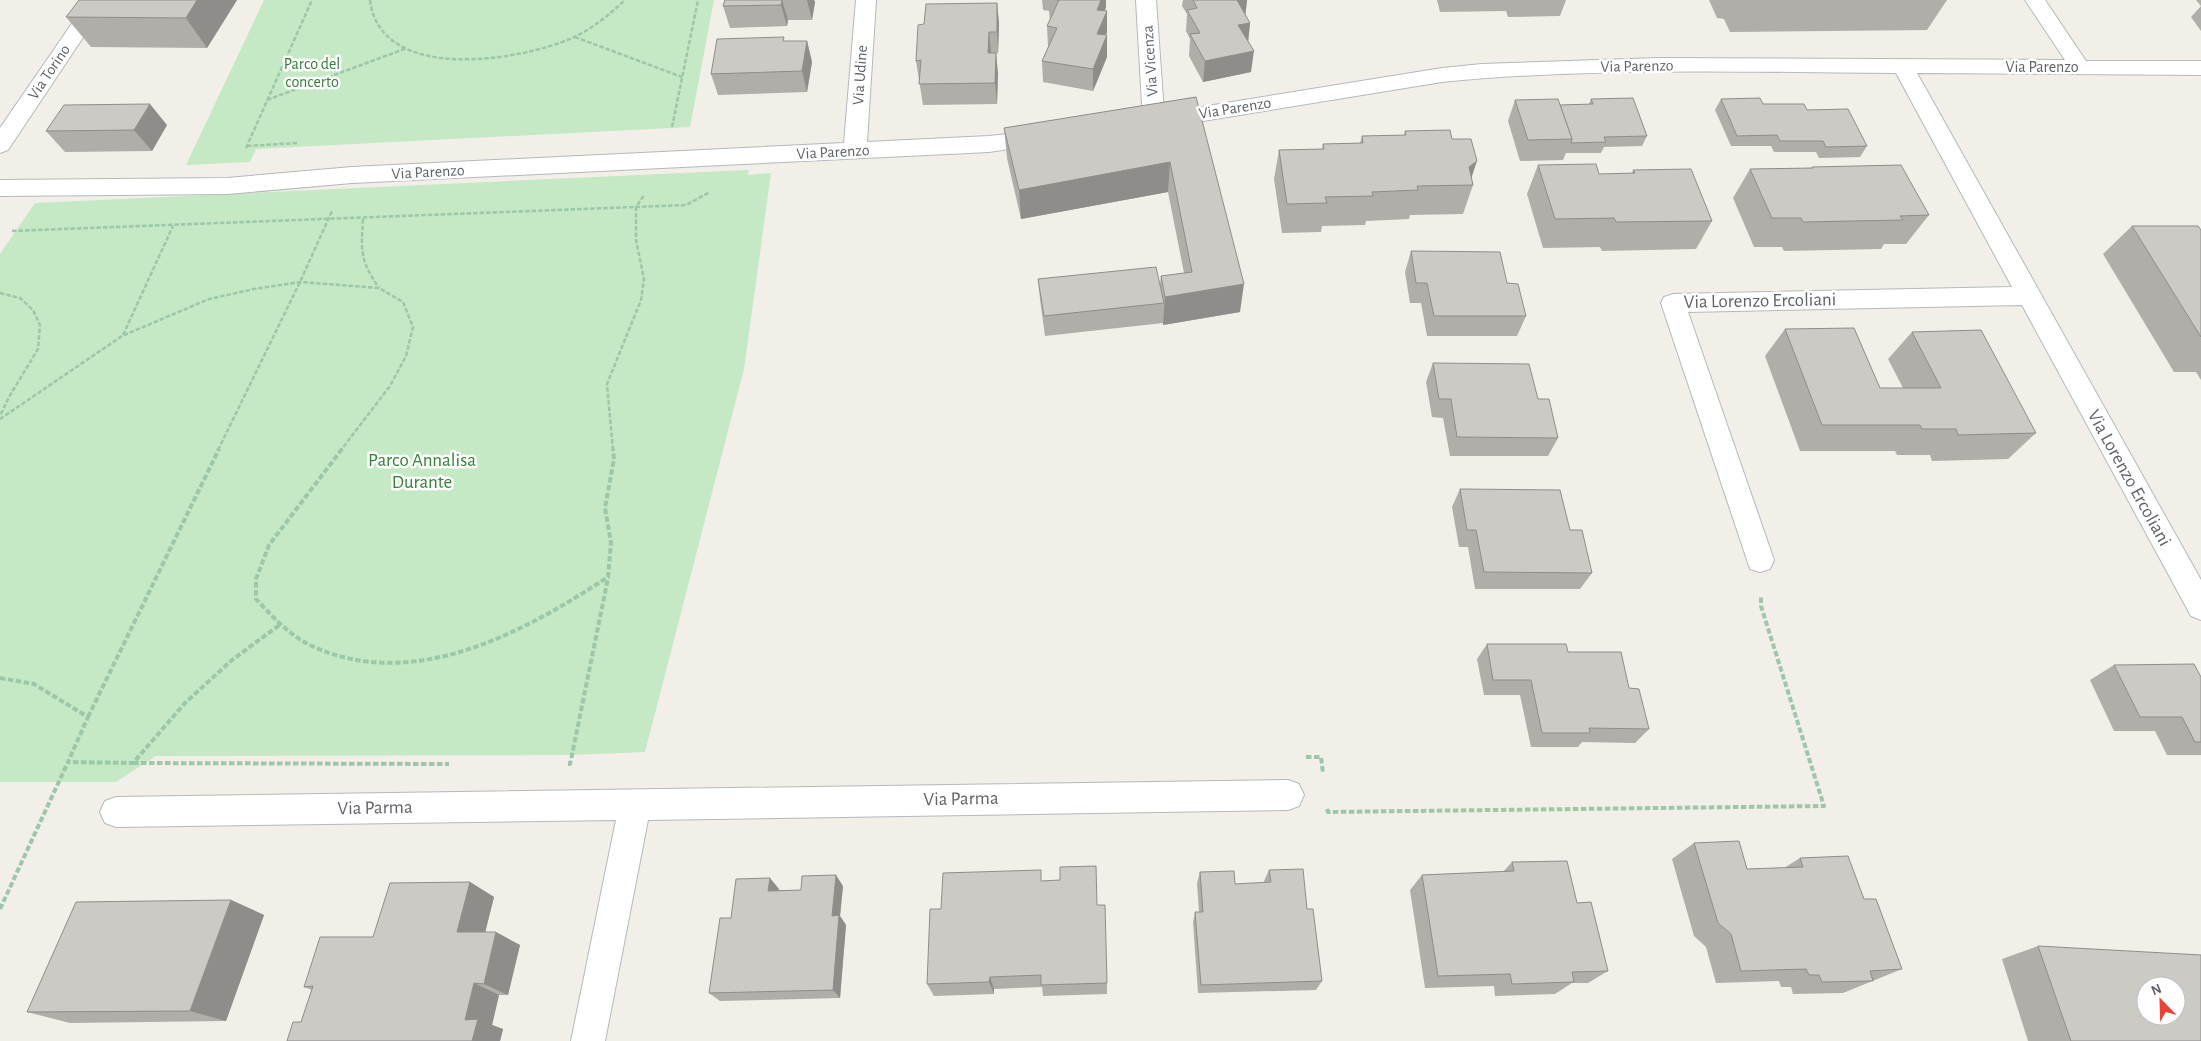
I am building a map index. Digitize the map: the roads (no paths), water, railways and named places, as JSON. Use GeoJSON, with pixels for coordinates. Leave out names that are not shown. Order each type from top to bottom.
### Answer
{"type":"FeatureCollection","features":[{"type":"Feature","properties":{"kind":"street","name":"Via Torino"},"geometry":{"type":"LineString","coordinates":[[0,144],[98,0]]}},
{"type":"Feature","properties":{"kind":"street","name":"Via Udine"},"geometry":{"type":"LineString","coordinates":[[855,150],[866,0]]}},
{"type":"Feature","properties":{"kind":"street","name":"Via Vicenza"},"geometry":{"type":"LineString","coordinates":[[1145,123],[1146,0]]}},
{"type":"Feature","properties":{"kind":"street"},"geometry":{"type":"LineString","coordinates":[[2035,0],[2080,67]]}},
{"type":"Feature","properties":{"kind":"street","name":"Via Parenzo"},"geometry":{"type":"LineString","coordinates":[[1145,123],[1442,75],[1482,71],[1658,65],[2201,68]]}},
{"type":"Feature","properties":{"kind":"street","name":"Via Lorenzo Ercoliani"},"geometry":{"type":"LineString","coordinates":[[1903,67],[2201,607]]}},
{"type":"Feature","properties":{"kind":"street","name":"Via Parenzo"},"geometry":{"type":"LineString","coordinates":[[0,188],[227,186],[352,175],[989,144],[1064,136]]}},
{"type":"Feature","properties":{"kind":"street","name":"Via Lorenzo Ercoliani"},"geometry":{"type":"LineString","coordinates":[[1760,560],[1673,303],[2029,296]]}},
{"type":"Feature","properties":{"kind":"street","name":"Via Parma"},"geometry":{"type":"LineString","coordinates":[[116,812],[1288,795]]}},
{"type":"Feature","properties":{"kind":"street"},"geometry":{"type":"LineString","coordinates":[[588,1041],[635,803]]}},
{"type":"Feature","properties":{"kind":"park label","name":"Parco del concerto"},"geometry":{"type":"Point","coordinates":[312,73]}},
{"type":"Feature","properties":{"kind":"park label","name":"Parco Annalisa Durante"},"geometry":{"type":"Point","coordinates":[422,471]}}]}
